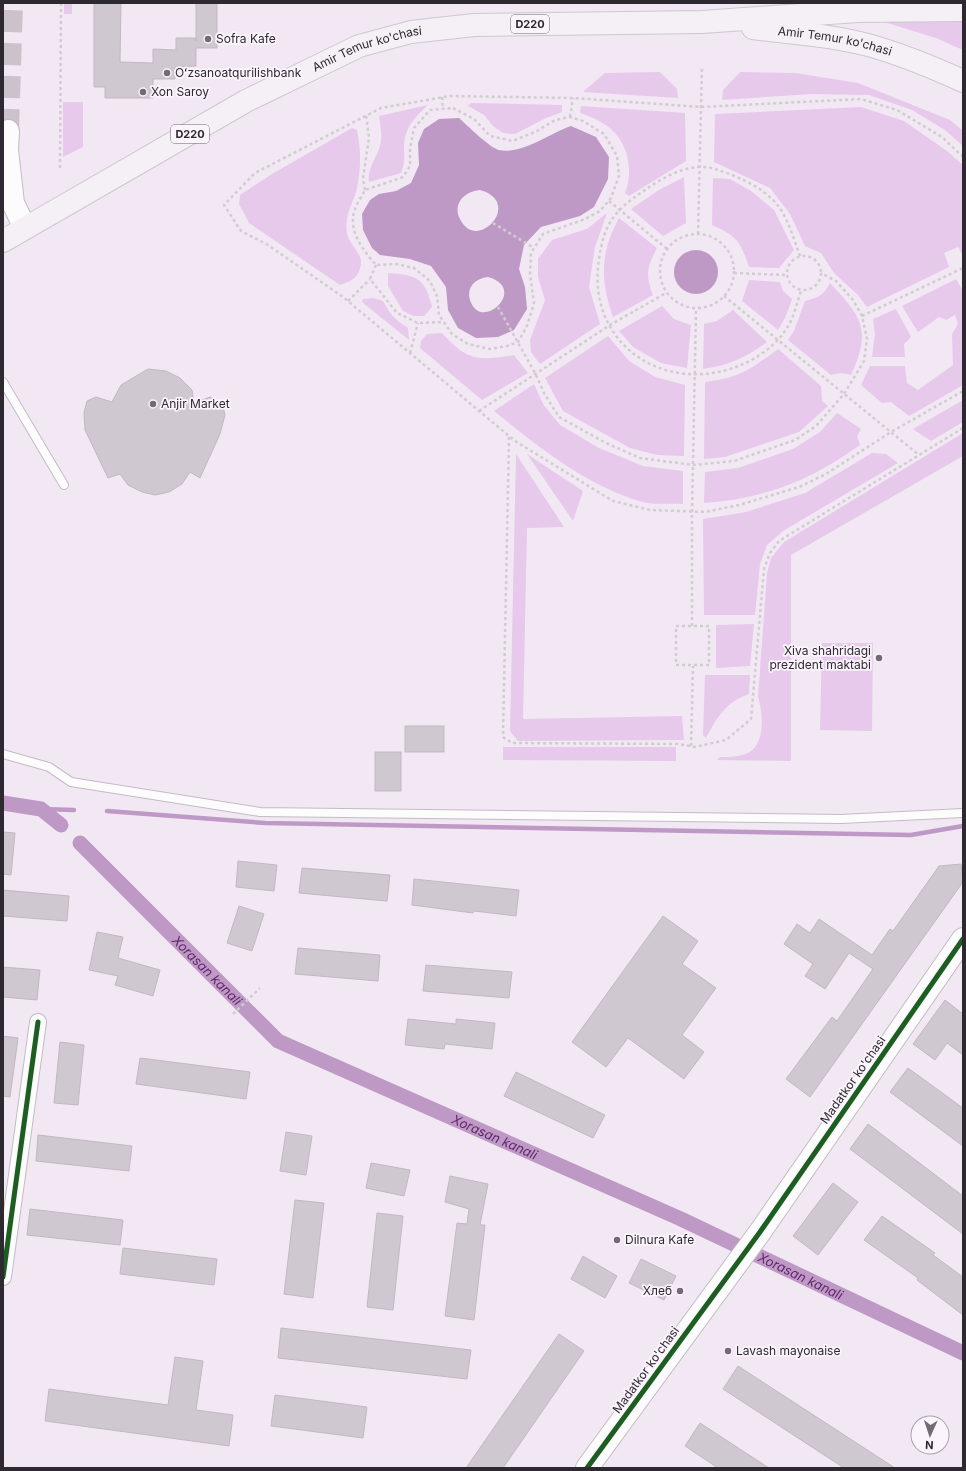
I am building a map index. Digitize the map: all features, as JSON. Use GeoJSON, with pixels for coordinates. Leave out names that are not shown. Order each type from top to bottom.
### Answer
{"type":"FeatureCollection","features":[{"type":"Feature","properties":{"kind":"main road","name":"Amir Temur ko'chasi"},"geometry":{"type":"LineString","coordinates":[[26,228],[246,101],[359,46],[411,32],[474,24],[702,22],[858,10],[963,10]]}},
{"type":"Feature","properties":{"kind":"main road","name":"Amir Temur ko'chasi"},"geometry":{"type":"LineString","coordinates":[[702,22],[813,35],[867,45],[917,61],[963,80]]}},
{"type":"Feature","properties":{"kind":"main road","name":"D220"},"geometry":{"type":"LineString","coordinates":[[3,241],[26,228]]}},
{"type":"Feature","properties":{"kind":"street"},"geometry":{"type":"LineString","coordinates":[[8,131],[7,150],[13,203],[26,228]]}},
{"type":"Feature","properties":{"kind":"street","name":"Madatkor ko'chasi"},"geometry":{"type":"LineString","coordinates":[[587,1468],[760,1232],[963,939]]}},
{"type":"Feature","properties":{"kind":"street"},"geometry":{"type":"LineString","coordinates":[[3,1277],[38,1022]]}},
{"type":"Feature","properties":{"kind":"lane"},"geometry":{"type":"LineString","coordinates":[[3,382],[64,485]]}},
{"type":"Feature","properties":{"kind":"lane"},"geometry":{"type":"LineString","coordinates":[[3,754],[50,767],[71,782],[260,812],[841,819],[963,813]]}},
{"type":"Feature","properties":{"kind":"path"},"geometry":{"type":"LineString","coordinates":[[60,168],[61,3]]}},
{"type":"Feature","properties":{"kind":"path"},"geometry":{"type":"LineString","coordinates":[[698,234],[702,66]]}},
{"type":"Feature","properties":{"kind":"path"},"geometry":{"type":"LineString","coordinates":[[963,157],[942,138],[897,110],[861,99],[701,107],[573,98],[450,96],[381,108],[366,115],[255,172],[224,204],[241,231],[268,245],[348,301],[509,437],[613,501],[650,510],[705,512],[739,505],[799,487],[826,474],[891,432],[963,391]]}},
{"type":"Feature","properties":{"kind":"path"},"geometry":{"type":"LineString","coordinates":[[442,97],[443,109]]}},
{"type":"Feature","properties":{"kind":"path"},"geometry":{"type":"LineString","coordinates":[[570,117],[573,98]]}},
{"type":"Feature","properties":{"kind":"path"},"geometry":{"type":"LineString","coordinates":[[365,190],[403,177],[410,166],[410,149],[414,128],[430,110],[453,108],[474,119],[490,136],[513,141],[538,131],[555,120],[570,117],[582,121],[604,134],[617,156],[619,176],[609,201],[600,211],[543,234],[534,248],[532,253],[530,274],[534,302],[527,326],[518,342],[490,349],[468,344],[452,334],[439,315],[437,296],[430,281],[414,268],[396,264],[376,265],[362,250],[352,227],[354,210],[365,190],[363,179],[369,138],[366,115]]}},
{"type":"Feature","properties":{"kind":"path"},"geometry":{"type":"LineString","coordinates":[[800,256],[783,213],[764,192],[733,175],[712,168],[684,168],[649,187],[619,209],[612,217],[601,245],[596,273],[597,288],[603,313],[628,350],[652,366],[673,372],[695,375],[721,372],[748,363],[761,354],[787,328],[801,291]]}},
{"type":"Feature","properties":{"kind":"path"},"geometry":{"type":"LineString","coordinates":[[609,201],[667,249]]}},
{"type":"Feature","properties":{"kind":"path"},"geometry":{"type":"LineString","coordinates":[[493,223],[534,248]]}},
{"type":"Feature","properties":{"kind":"path"},"geometry":{"type":"LineString","coordinates":[[698,234],[711,237],[722,244],[730,254],[734,266],[734,273],[729,291],[720,301],[709,307],[696,309],[684,307],[674,301],[666,292],[661,282],[660,270],[662,259],[667,249],[676,241],[686,236],[698,234]]}},
{"type":"Feature","properties":{"kind":"path"},"geometry":{"type":"LineString","coordinates":[[800,256],[813,258],[820,268],[821,274],[818,284],[807,291],[801,291],[791,286],[786,275],[788,265],[792,260],[800,256]]}},
{"type":"Feature","properties":{"kind":"path"},"geometry":{"type":"LineString","coordinates":[[348,301],[370,279],[376,265]]}},
{"type":"Feature","properties":{"kind":"path"},"geometry":{"type":"LineString","coordinates":[[862,316],[963,268]]}},
{"type":"Feature","properties":{"kind":"path"},"geometry":{"type":"LineString","coordinates":[[734,273],[786,275]]}},
{"type":"Feature","properties":{"kind":"path"},"geometry":{"type":"LineString","coordinates":[[498,307],[535,373],[545,395],[559,417],[606,443],[640,458],[693,465],[734,461],[795,440],[816,426],[844,394],[864,361],[867,339],[862,316],[853,300],[836,281],[821,274]]}},
{"type":"Feature","properties":{"kind":"path"},"geometry":{"type":"LineString","coordinates":[[370,279],[397,313],[418,323],[444,322]]}},
{"type":"Feature","properties":{"kind":"path"},"geometry":{"type":"LineString","coordinates":[[479,411],[610,325],[666,292]]}},
{"type":"Feature","properties":{"kind":"path"},"geometry":{"type":"LineString","coordinates":[[724,296],[919,454]]}},
{"type":"Feature","properties":{"kind":"path"},"geometry":{"type":"LineString","coordinates":[[692,626],[692,512],[696,309]]}},
{"type":"Feature","properties":{"kind":"path"},"geometry":{"type":"LineString","coordinates":[[410,353],[418,323]]}},
{"type":"Feature","properties":{"kind":"path"},"geometry":{"type":"LineString","coordinates":[[509,437],[503,737],[512,743],[679,744],[691,746],[726,740],[751,719],[764,569],[770,553],[779,541],[963,428]]}},
{"type":"Feature","properties":{"kind":"path"},"geometry":{"type":"LineString","coordinates":[[676,626],[709,626],[709,666],[693,666],[676,665],[676,626]]}},
{"type":"Feature","properties":{"kind":"path"},"geometry":{"type":"LineString","coordinates":[[691,746],[693,666]]}},
{"type":"Feature","properties":{"kind":"path"},"geometry":{"type":"LineString","coordinates":[[233,1014],[260,988]]}},
{"type":"Feature","properties":{"kind":"shaded area"},"geometry":{"type":"Polygon","coordinates":[[[64,3],[72,3],[72,14],[64,14],[64,3]]]}},
{"type":"Feature","properties":{"kind":"shaded area"},"geometry":{"type":"Polygon","coordinates":[[[874,19],[963,20],[963,50],[936,38],[874,19]]]}},
{"type":"Feature","properties":{"kind":"shaded area"},"geometry":{"type":"Polygon","coordinates":[[[660,72],[677,89],[678,98],[583,92],[605,73],[660,72]]]}},
{"type":"Feature","properties":{"kind":"shaded area"},"geometry":{"type":"Polygon","coordinates":[[[740,72],[796,73],[858,83],[950,120],[963,131],[963,146],[945,130],[912,110],[869,95],[811,94],[722,100],[723,90],[740,72]]]}},
{"type":"Feature","properties":{"kind":"shaded area"},"geometry":{"type":"Polygon","coordinates":[[[63,102],[83,102],[83,147],[63,157],[63,102]]]}},
{"type":"Feature","properties":{"kind":"shaded area"},"geometry":{"type":"Polygon","coordinates":[[[471,103],[562,105],[562,112],[546,118],[515,134],[503,133],[493,126],[484,115],[468,106],[471,103]]]}},
{"type":"Feature","properties":{"kind":"shaded area"},"geometry":{"type":"Polygon","coordinates":[[[428,105],[415,118],[406,133],[404,162],[401,173],[369,182],[371,166],[381,141],[379,116],[428,105]]]}},
{"type":"Feature","properties":{"kind":"shaded area"},"geometry":{"type":"Polygon","coordinates":[[[581,106],[685,113],[686,161],[629,196],[625,193],[629,177],[629,169],[623,144],[613,131],[602,122],[580,113],[581,106]]]}},
{"type":"Feature","properties":{"kind":"shaded area"},"geometry":{"type":"Polygon","coordinates":[[[861,107],[904,121],[947,151],[963,165],[963,256],[958,247],[944,253],[949,267],[867,307],[858,295],[834,273],[821,253],[805,246],[790,214],[770,188],[714,162],[715,114],[861,107]]]}},
{"type":"Feature","properties":{"kind":"shaded area"},"geometry":{"type":"Polygon","coordinates":[[[459,118],[490,145],[499,150],[508,151],[526,146],[571,126],[596,137],[609,157],[608,179],[594,207],[580,216],[541,227],[524,245],[519,269],[525,287],[527,309],[514,330],[498,337],[476,338],[458,328],[448,310],[446,287],[431,266],[410,259],[380,255],[372,248],[363,230],[362,214],[370,200],[379,194],[396,191],[411,183],[419,165],[418,143],[424,129],[439,119],[459,118]],[[480,190],[469,193],[461,199],[458,208],[460,219],[468,228],[476,231],[485,228],[493,222],[497,214],[498,205],[492,196],[480,190]],[[488,277],[476,281],[469,291],[470,300],[476,309],[483,312],[491,311],[503,298],[504,290],[499,283],[488,277]]]}},
{"type":"Feature","properties":{"kind":"shaded area"},"geometry":{"type":"Polygon","coordinates":[[[352,128],[357,130],[360,166],[357,188],[348,215],[346,227],[348,238],[359,255],[361,265],[358,274],[354,279],[340,285],[249,223],[239,204],[240,195],[272,174],[352,128]]]}},
{"type":"Feature","properties":{"kind":"shaded area"},"geometry":{"type":"Polygon","coordinates":[[[684,177],[686,223],[663,236],[631,209],[659,190],[684,177]]]}},
{"type":"Feature","properties":{"kind":"shaded area"},"geometry":{"type":"Polygon","coordinates":[[[713,178],[730,179],[751,191],[774,210],[794,250],[779,268],[749,267],[743,251],[736,240],[732,236],[712,225],[713,178]]]}},
{"type":"Feature","properties":{"kind":"shaded area"},"geometry":{"type":"Polygon","coordinates":[[[607,213],[595,247],[589,287],[600,324],[540,364],[531,352],[530,340],[545,300],[538,277],[538,259],[552,240],[587,229],[607,213]]]}},
{"type":"Feature","properties":{"kind":"shaded area"},"geometry":{"type":"Polygon","coordinates":[[[619,218],[657,248],[651,260],[648,271],[653,295],[613,317],[606,291],[604,267],[608,243],[619,218]]]}},
{"type":"Feature","properties":{"kind":"shaded area"},"geometry":{"type":"Polygon","coordinates":[[[696,250],[708,254],[714,260],[718,272],[714,284],[708,290],[696,294],[684,290],[678,284],[674,272],[678,260],[684,254],[696,250]]]}},
{"type":"Feature","properties":{"kind":"shaded area"},"geometry":{"type":"Polygon","coordinates":[[[388,273],[413,277],[423,284],[432,307],[424,316],[414,316],[403,311],[388,286],[388,273]]]}},
{"type":"Feature","properties":{"kind":"shaded area"},"geometry":{"type":"Polygon","coordinates":[[[956,279],[963,291],[963,385],[909,416],[891,402],[882,403],[861,385],[870,366],[905,366],[907,383],[918,390],[953,365],[952,334],[958,324],[955,315],[946,320],[939,317],[918,332],[902,306],[956,279]]]}},
{"type":"Feature","properties":{"kind":"shaded area"},"geometry":{"type":"Polygon","coordinates":[[[749,280],[780,282],[783,291],[792,299],[786,316],[778,330],[742,301],[749,280]]]}},
{"type":"Feature","properties":{"kind":"shaded area"},"geometry":{"type":"Polygon","coordinates":[[[830,283],[850,305],[860,325],[862,335],[861,346],[851,375],[841,373],[831,375],[788,340],[794,331],[805,301],[814,299],[820,295],[830,283]]]}},
{"type":"Feature","properties":{"kind":"shaded area"},"geometry":{"type":"Polygon","coordinates":[[[373,298],[383,301],[393,316],[408,328],[409,340],[362,302],[363,299],[373,298]]]}},
{"type":"Feature","properties":{"kind":"shaded area"},"geometry":{"type":"Polygon","coordinates":[[[662,306],[674,319],[691,325],[687,368],[661,363],[633,347],[619,331],[662,306]]]}},
{"type":"Feature","properties":{"kind":"shaded area"},"geometry":{"type":"Polygon","coordinates":[[[896,309],[911,337],[904,344],[905,357],[872,357],[875,334],[873,319],[896,309]]]}},
{"type":"Feature","properties":{"kind":"shaded area"},"geometry":{"type":"Polygon","coordinates":[[[733,310],[767,342],[736,360],[703,369],[704,324],[717,321],[733,310]]]}},
{"type":"Feature","properties":{"kind":"shaded area"},"geometry":{"type":"Polygon","coordinates":[[[442,333],[459,349],[474,357],[491,358],[514,355],[528,373],[482,400],[420,348],[421,341],[427,334],[442,333]]]}},
{"type":"Feature","properties":{"kind":"shaded area"},"geometry":{"type":"Polygon","coordinates":[[[608,336],[629,361],[655,377],[685,385],[684,456],[657,455],[630,448],[563,411],[545,378],[608,336]]]}},
{"type":"Feature","properties":{"kind":"shaded area"},"geometry":{"type":"Polygon","coordinates":[[[778,349],[821,386],[822,401],[828,406],[799,432],[725,457],[704,459],[705,382],[727,378],[744,372],[778,349]]]}},
{"type":"Feature","properties":{"kind":"shaded area"},"geometry":{"type":"Polygon","coordinates":[[[534,384],[543,404],[560,425],[599,448],[643,466],[683,471],[683,504],[643,502],[602,486],[564,464],[494,411],[534,384]]]}},
{"type":"Feature","properties":{"kind":"shaded area"},"geometry":{"type":"Polygon","coordinates":[[[963,400],[963,422],[931,441],[913,429],[963,400]]]}},
{"type":"Feature","properties":{"kind":"shaded area"},"geometry":{"type":"Polygon","coordinates":[[[837,413],[861,429],[857,436],[860,445],[824,468],[786,486],[747,497],[704,503],[705,472],[738,468],[793,449],[820,432],[837,413]]]}},
{"type":"Feature","properties":{"kind":"shaded area"},"geometry":{"type":"Polygon","coordinates":[[[963,433],[963,456],[791,555],[791,761],[717,760],[720,757],[738,756],[748,753],[754,749],[758,743],[762,727],[762,719],[758,697],[767,573],[771,558],[784,542],[963,433]]]}},
{"type":"Feature","properties":{"kind":"shaded area"},"geometry":{"type":"Polygon","coordinates":[[[872,453],[886,454],[898,463],[783,531],[767,545],[760,564],[755,615],[704,615],[703,519],[746,512],[805,493],[872,453]]]}},
{"type":"Feature","properties":{"kind":"shaded area"},"geometry":{"type":"Polygon","coordinates":[[[516,454],[564,527],[527,528],[523,719],[682,716],[684,740],[518,741],[510,731],[516,454]]]}},
{"type":"Feature","properties":{"kind":"shaded area"},"geometry":{"type":"Polygon","coordinates":[[[527,454],[583,491],[573,521],[527,454]]]}},
{"type":"Feature","properties":{"kind":"shaded area"},"geometry":{"type":"Polygon","coordinates":[[[754,624],[750,666],[716,668],[716,625],[754,624]]]}},
{"type":"Feature","properties":{"kind":"shaded area"},"geometry":{"type":"Polygon","coordinates":[[[822,643],[873,643],[872,731],[820,730],[822,643]]]}},
{"type":"Feature","properties":{"kind":"shaded area"},"geometry":{"type":"Polygon","coordinates":[[[705,675],[750,675],[749,694],[734,702],[723,711],[714,723],[706,738],[703,735],[705,675]]]}},
{"type":"Feature","properties":{"kind":"shaded area"},"geometry":{"type":"Polygon","coordinates":[[[503,747],[676,747],[676,761],[503,760],[503,747]]]}},
{"type":"Feature","properties":{"kind":"building"},"geometry":{"type":"Polygon","coordinates":[[[94,3],[121,3],[120,62],[153,63],[153,49],[176,50],[176,38],[196,38],[196,3],[217,3],[217,48],[196,48],[196,66],[175,67],[175,79],[153,79],[153,98],[105,98],[105,87],[94,87],[94,3]]]}},
{"type":"Feature","properties":{"kind":"building"},"geometry":{"type":"Polygon","coordinates":[[[148,369],[166,371],[180,378],[192,390],[194,403],[210,397],[222,403],[225,415],[220,434],[200,478],[190,472],[182,484],[169,492],[155,495],[142,492],[128,485],[120,474],[108,478],[85,430],[84,413],[87,401],[96,397],[112,402],[121,385],[148,369]]]}},
{"type":"Feature","properties":{"kind":"building"},"geometry":{"type":"Polygon","coordinates":[[[405,726],[444,726],[444,752],[405,752],[405,726]]]}},
{"type":"Feature","properties":{"kind":"building"},"geometry":{"type":"Polygon","coordinates":[[[375,752],[401,752],[401,791],[375,791],[375,752]]]}},
{"type":"Feature","properties":{"kind":"building"},"geometry":{"type":"Polygon","coordinates":[[[3,832],[15,833],[11,875],[3,874],[3,832]]]}},
{"type":"Feature","properties":{"kind":"building"},"geometry":{"type":"Polygon","coordinates":[[[238,861],[277,865],[274,891],[236,887],[238,861]]]}},
{"type":"Feature","properties":{"kind":"building"},"geometry":{"type":"Polygon","coordinates":[[[961,864],[963,882],[810,1097],[786,1079],[832,1017],[837,1021],[873,969],[849,953],[825,989],[805,976],[813,964],[784,944],[797,924],[810,933],[819,919],[872,955],[890,929],[893,931],[939,866],[961,864]]]}},
{"type":"Feature","properties":{"kind":"building"},"geometry":{"type":"Polygon","coordinates":[[[302,868],[390,875],[387,901],[299,893],[302,868]]]}},
{"type":"Feature","properties":{"kind":"building"},"geometry":{"type":"Polygon","coordinates":[[[414,879],[519,890],[516,916],[474,911],[473,913],[412,905],[414,879]]]}},
{"type":"Feature","properties":{"kind":"building"},"geometry":{"type":"Polygon","coordinates":[[[3,890],[69,896],[67,921],[3,916],[3,890]]]}},
{"type":"Feature","properties":{"kind":"building"},"geometry":{"type":"Polygon","coordinates":[[[239,906],[264,914],[252,951],[227,943],[239,906]]]}},
{"type":"Feature","properties":{"kind":"building"},"geometry":{"type":"Polygon","coordinates":[[[663,916],[698,941],[682,964],[716,988],[682,1035],[704,1052],[684,1079],[628,1038],[606,1067],[572,1042],[663,916]]]}},
{"type":"Feature","properties":{"kind":"building"},"geometry":{"type":"Polygon","coordinates":[[[97,932],[123,937],[118,958],[160,970],[153,996],[115,985],[118,976],[89,970],[97,932]]]}},
{"type":"Feature","properties":{"kind":"building"},"geometry":{"type":"Polygon","coordinates":[[[298,948],[380,955],[378,981],[295,974],[298,948]]]}},
{"type":"Feature","properties":{"kind":"building"},"geometry":{"type":"Polygon","coordinates":[[[426,965],[512,972],[509,998],[423,991],[426,965]]]}},
{"type":"Feature","properties":{"kind":"building"},"geometry":{"type":"Polygon","coordinates":[[[3,967],[40,970],[37,1000],[3,997],[3,967]]]}},
{"type":"Feature","properties":{"kind":"building"},"geometry":{"type":"Polygon","coordinates":[[[945,1000],[963,1014],[963,1055],[947,1043],[935,1060],[913,1044],[945,1000]]]}},
{"type":"Feature","properties":{"kind":"building"},"geometry":{"type":"Polygon","coordinates":[[[408,1019],[456,1024],[456,1019],[495,1023],[492,1049],[445,1044],[444,1049],[405,1045],[408,1019]]]}},
{"type":"Feature","properties":{"kind":"building"},"geometry":{"type":"Polygon","coordinates":[[[3,1036],[18,1038],[10,1097],[3,1096],[3,1036]]]}},
{"type":"Feature","properties":{"kind":"building"},"geometry":{"type":"Polygon","coordinates":[[[60,1042],[84,1045],[78,1105],[54,1103],[60,1042]]]}},
{"type":"Feature","properties":{"kind":"building"},"geometry":{"type":"Polygon","coordinates":[[[140,1058],[250,1072],[246,1099],[136,1084],[140,1058]]]}},
{"type":"Feature","properties":{"kind":"building"},"geometry":{"type":"Polygon","coordinates":[[[908,1068],[963,1108],[963,1146],[890,1092],[908,1068]]]}},
{"type":"Feature","properties":{"kind":"building"},"geometry":{"type":"Polygon","coordinates":[[[516,1072],[605,1115],[593,1138],[504,1096],[516,1072]]]}},
{"type":"Feature","properties":{"kind":"building"},"geometry":{"type":"Polygon","coordinates":[[[868,1124],[963,1196],[963,1234],[850,1149],[868,1124]]]}},
{"type":"Feature","properties":{"kind":"building"},"geometry":{"type":"Polygon","coordinates":[[[286,1132],[312,1136],[306,1175],[280,1171],[286,1132]]]}},
{"type":"Feature","properties":{"kind":"building"},"geometry":{"type":"Polygon","coordinates":[[[38,1135],[132,1146],[129,1171],[36,1161],[38,1135]]]}},
{"type":"Feature","properties":{"kind":"building"},"geometry":{"type":"Polygon","coordinates":[[[371,1163],[410,1170],[404,1196],[366,1188],[371,1163]]]}},
{"type":"Feature","properties":{"kind":"building"},"geometry":{"type":"Polygon","coordinates":[[[450,1176],[488,1184],[480,1225],[485,1225],[474,1320],[445,1316],[457,1223],[467,1224],[469,1209],[445,1202],[450,1176]]]}},
{"type":"Feature","properties":{"kind":"building"},"geometry":{"type":"Polygon","coordinates":[[[833,1183],[858,1202],[818,1255],[793,1236],[833,1183]]]}},
{"type":"Feature","properties":{"kind":"building"},"geometry":{"type":"Polygon","coordinates":[[[295,1200],[324,1203],[313,1298],[284,1294],[295,1200]]]}},
{"type":"Feature","properties":{"kind":"building"},"geometry":{"type":"Polygon","coordinates":[[[30,1209],[123,1220],[120,1245],[27,1235],[30,1209]]]}},
{"type":"Feature","properties":{"kind":"building"},"geometry":{"type":"Polygon","coordinates":[[[377,1213],[403,1216],[393,1310],[367,1307],[377,1213]]]}},
{"type":"Feature","properties":{"kind":"building"},"geometry":{"type":"Polygon","coordinates":[[[882,1216],[935,1253],[933,1255],[963,1277],[963,1315],[917,1280],[918,1278],[864,1240],[882,1216]]]}},
{"type":"Feature","properties":{"kind":"building"},"geometry":{"type":"Polygon","coordinates":[[[123,1248],[217,1259],[214,1285],[120,1274],[123,1248]]]}},
{"type":"Feature","properties":{"kind":"building"},"geometry":{"type":"Polygon","coordinates":[[[583,1256],[617,1276],[605,1298],[571,1279],[583,1256]]]}},
{"type":"Feature","properties":{"kind":"building"},"geometry":{"type":"Polygon","coordinates":[[[641,1259],[676,1276],[664,1300],[629,1283],[641,1259]]]}},
{"type":"Feature","properties":{"kind":"building"},"geometry":{"type":"Polygon","coordinates":[[[281,1328],[471,1350],[467,1379],[278,1358],[281,1328]]]}},
{"type":"Feature","properties":{"kind":"building"},"geometry":{"type":"Polygon","coordinates":[[[559,1334],[584,1351],[503,1468],[466,1468],[559,1334]]]}},
{"type":"Feature","properties":{"kind":"building"},"geometry":{"type":"Polygon","coordinates":[[[175,1357],[203,1361],[196,1410],[233,1415],[229,1446],[45,1421],[49,1389],[168,1405],[175,1357]]]}},
{"type":"Feature","properties":{"kind":"building"},"geometry":{"type":"Polygon","coordinates":[[[738,1366],[895,1468],[844,1468],[723,1389],[738,1366]]]}},
{"type":"Feature","properties":{"kind":"building"},"geometry":{"type":"Polygon","coordinates":[[[275,1395],[367,1407],[363,1438],[271,1426],[275,1395]]]}},
{"type":"Feature","properties":{"kind":"building"},"geometry":{"type":"Polygon","coordinates":[[[700,1423],[769,1468],[718,1468],[685,1446],[700,1423]]]}},
{"type":"Feature","properties":{"kind":"waterway","name":"Xorasan kanali"},"geometry":{"type":"LineString","coordinates":[[3,803],[41,809],[61,825]]}},
{"type":"Feature","properties":{"kind":"waterway"},"geometry":{"type":"LineString","coordinates":[[41,809],[74,810]]}},
{"type":"Feature","properties":{"kind":"waterway"},"geometry":{"type":"LineString","coordinates":[[107,811],[265,823],[911,835],[963,826]]}},
{"type":"Feature","properties":{"kind":"waterway","name":"Xorasan kanali"},"geometry":{"type":"LineString","coordinates":[[80,843],[278,1041],[681,1219],[963,1353]]}},
{"type":"Feature","properties":{"kind":"tunnel"},"geometry":{"type":"LineString","coordinates":[[8,131],[12,3]]}},
{"type":"Feature","properties":{"kind":"cycle path"},"geometry":{"type":"LineString","coordinates":[[587,1468],[760,1232],[963,939]]}},
{"type":"Feature","properties":{"kind":"cycle path"},"geometry":{"type":"LineString","coordinates":[[3,1277],[38,1022]]}},
{"type":"Feature","properties":{"kind":"place","name":"Sofra Kafe"},"geometry":{"type":"Point","coordinates":[208,39]}},
{"type":"Feature","properties":{"kind":"place","name":"Oʻzsanoatqurilishbank"},"geometry":{"type":"Point","coordinates":[167,73]}},
{"type":"Feature","properties":{"kind":"place","name":"Xon Saroy"},"geometry":{"type":"Point","coordinates":[143,92]}},
{"type":"Feature","properties":{"kind":"place","name":"Anjir Market"},"geometry":{"type":"Point","coordinates":[153,404]}},
{"type":"Feature","properties":{"kind":"place","name":"Xiva shahridagi prezident maktabi"},"geometry":{"type":"Point","coordinates":[879,658]}},
{"type":"Feature","properties":{"kind":"place","name":"Dilnura Kafe"},"geometry":{"type":"Point","coordinates":[617,1240]}},
{"type":"Feature","properties":{"kind":"place","name":"Хлеб"},"geometry":{"type":"Point","coordinates":[680,1291]}},
{"type":"Feature","properties":{"kind":"place","name":"Lavash mayonaise"},"geometry":{"type":"Point","coordinates":[728,1351]}}]}
